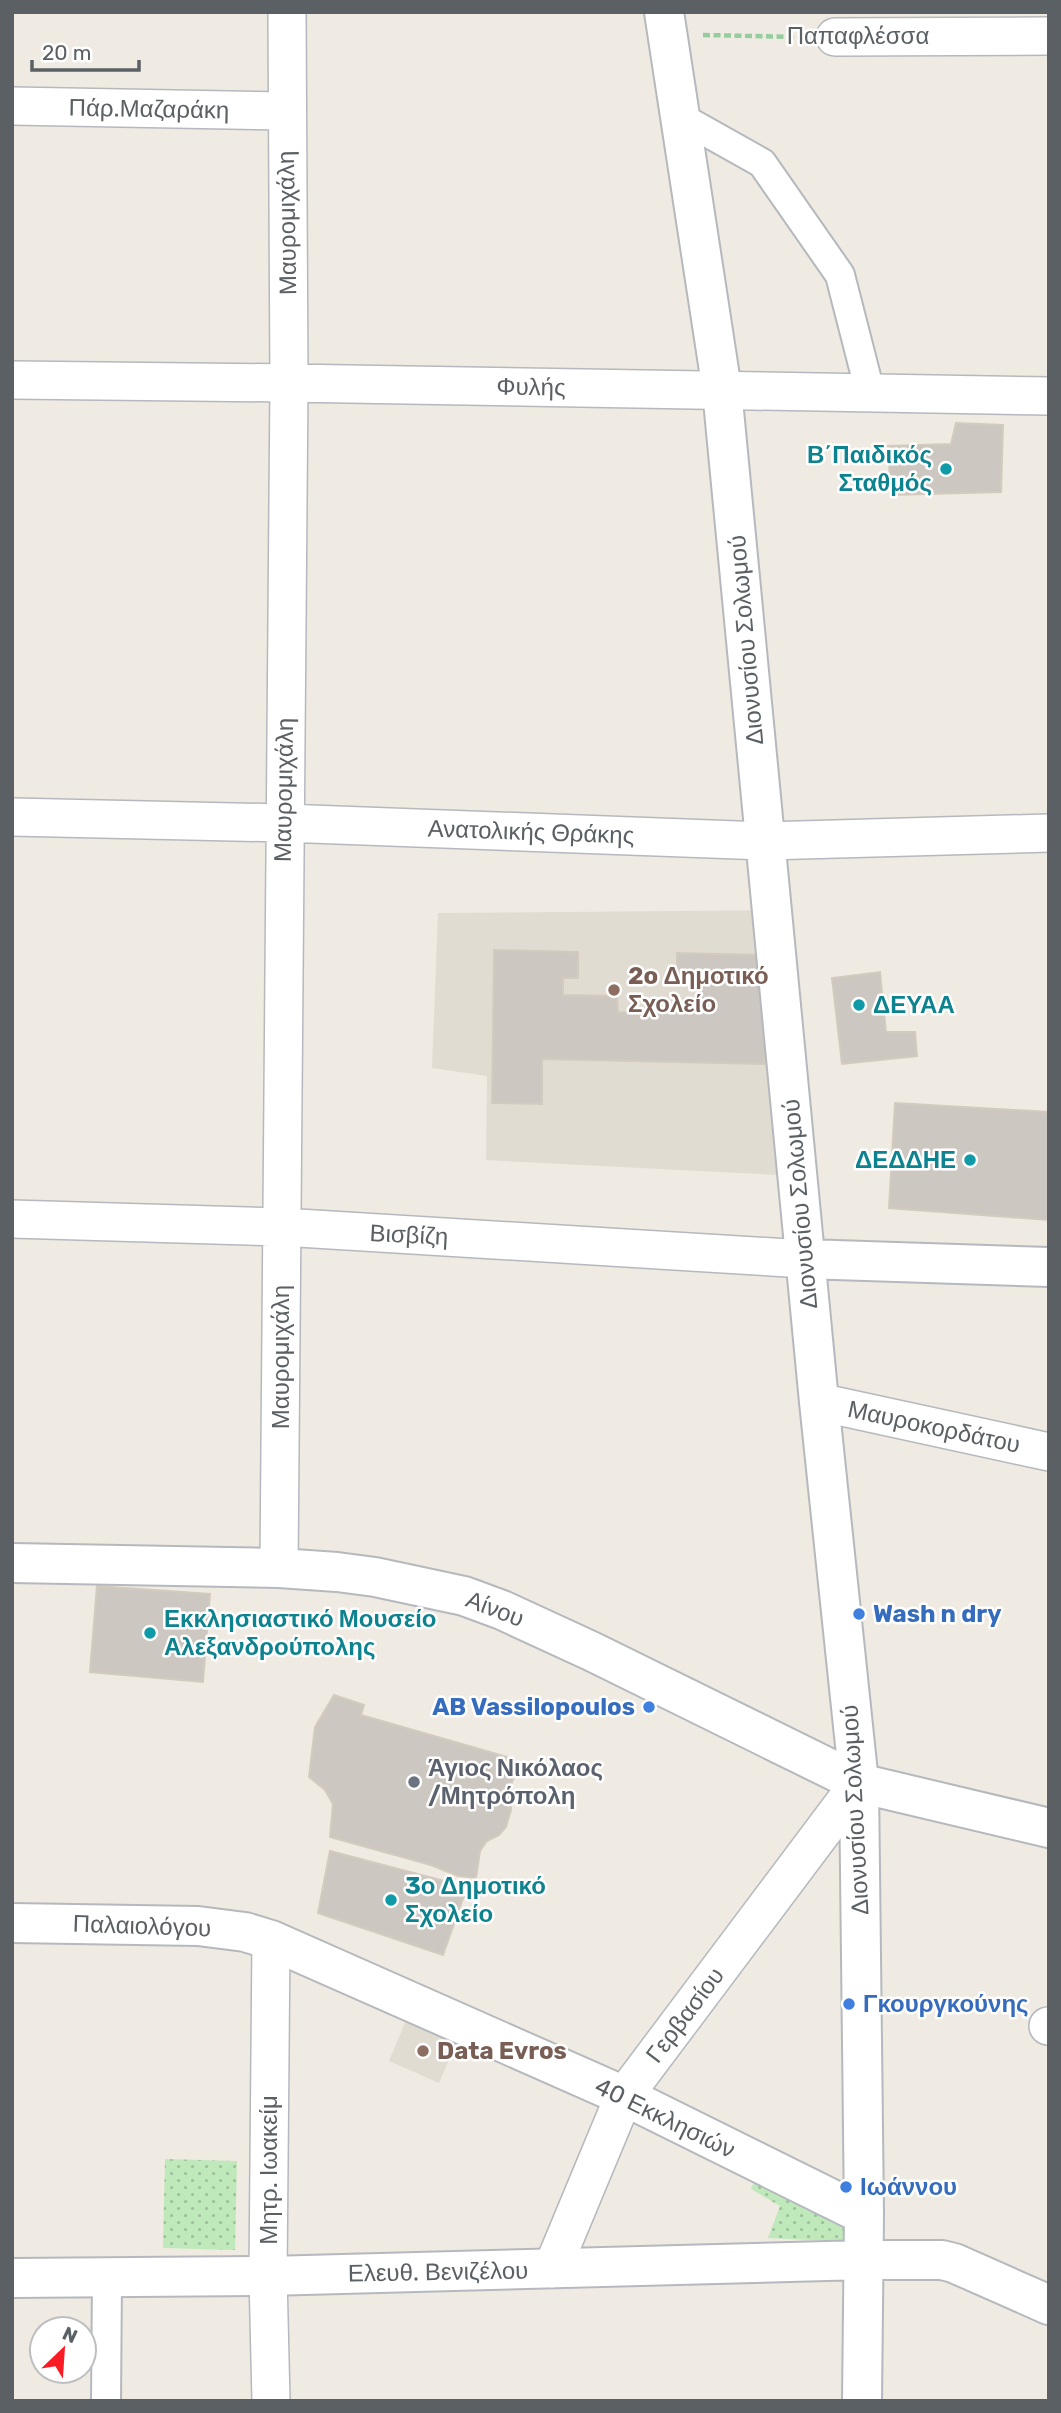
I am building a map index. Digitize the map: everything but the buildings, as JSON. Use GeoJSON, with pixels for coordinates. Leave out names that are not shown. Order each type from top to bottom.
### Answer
{"type":"FeatureCollection","features":[{"type":"Feature","properties":{"kind":"street","name":"Μαυρομιχάλη"},"geometry":{"type":"LineString","coordinates":[[279,1568],[289,383],[287,12]]}},
{"type":"Feature","properties":{"kind":"street","name":"Διονυσίου Σολωμού"},"geometry":{"type":"LineString","coordinates":[[665,23],[722,390],[818,1402],[859,1783],[864,2215],[862,2401]]}},
{"type":"Feature","properties":{"kind":"street","name":"Παπαφλέσσα"},"geometry":{"type":"LineString","coordinates":[[835,37],[1049,36]]}},
{"type":"Feature","properties":{"kind":"street","name":"Πάρ.Μαζαράκη"},"geometry":{"type":"LineString","coordinates":[[12,106],[286,111]]}},
{"type":"Feature","properties":{"kind":"street"},"geometry":{"type":"LineString","coordinates":[[680,117],[762,163],[840,275],[870,392]]}},
{"type":"Feature","properties":{"kind":"street","name":"Φυλής"},"geometry":{"type":"LineString","coordinates":[[12,380],[1049,396]]}},
{"type":"Feature","properties":{"kind":"street","name":"Ανατολικής Θράκης"},"geometry":{"type":"LineString","coordinates":[[12,817],[284,822],[765,841],[1049,833]]}},
{"type":"Feature","properties":{"kind":"street","name":"Βισβίζη"},"geometry":{"type":"LineString","coordinates":[[12,1219],[282,1227],[805,1259]]}},
{"type":"Feature","properties":{"kind":"street"},"geometry":{"type":"LineString","coordinates":[[805,1259],[1049,1267]]}},
{"type":"Feature","properties":{"kind":"street","name":"Μαυροκορδάτου"},"geometry":{"type":"LineString","coordinates":[[818,1402],[1049,1452]]}},
{"type":"Feature","properties":{"kind":"street","name":"Αίνου"},"geometry":{"type":"LineString","coordinates":[[12,1563],[279,1568],[375,1577],[464,1596],[502,1610],[591,1651],[859,1783],[1049,1828]]}},
{"type":"Feature","properties":{"kind":"street","name":"Γερβασίου"},"geometry":{"type":"LineString","coordinates":[[552,2269],[624,2096],[859,1783]]}},
{"type":"Feature","properties":{"kind":"street","name":"Παλαιολόγου"},"geometry":{"type":"LineString","coordinates":[[12,1923],[198,1926],[245,1932],[271,1940]]}},
{"type":"Feature","properties":{"kind":"street","name":"40 Εκκλησιών"},"geometry":{"type":"LineString","coordinates":[[271,1940],[624,2096],[864,2215]]}},
{"type":"Feature","properties":{"kind":"street","name":"Μητρ. Ιωακείμ"},"geometry":{"type":"LineString","coordinates":[[271,1940],[268,2277],[271,2401]]}},
{"type":"Feature","properties":{"kind":"street"},"geometry":{"type":"LineString","coordinates":[[864,2260],[943,2260],[1049,2305]]}},
{"type":"Feature","properties":{"kind":"street","name":"Ελευθ. Βενιζέλου"},"geometry":{"type":"LineString","coordinates":[[12,2278],[268,2277],[864,2260]]}},
{"type":"Feature","properties":{"kind":"street"},"geometry":{"type":"LineString","coordinates":[[106,2401],[107,2278]]}},
{"type":"Feature","properties":{"kind":"path","name":"Παπαφλέσσα"},"geometry":{"type":"LineString","coordinates":[[665,23],[835,37]]}},
{"type":"Feature","properties":{"kind":"shaded area","name":"2o Δημοτικό Σχολείο"},"geometry":{"type":"Polygon","coordinates":[[[784,910],[816,1177],[486,1160],[487,1076],[432,1068],[438,913],[784,910]]]}},
{"type":"Feature","properties":{"kind":"shaded area","name":"Data Evros"},"geometry":{"type":"Polygon","coordinates":[[[407,2018],[458,2040],[439,2083],[389,2061],[407,2018]]]}},
{"type":"Feature","properties":{"kind":"green space"},"geometry":{"type":"Polygon","coordinates":[[[165,2159],[237,2161],[235,2250],[163,2248],[165,2159]]]}},
{"type":"Feature","properties":{"kind":"green space"},"geometry":{"type":"Polygon","coordinates":[[[757,2175],[853,2220],[850,2242],[768,2238],[780,2206],[751,2189],[757,2175]]]}},
{"type":"Feature","properties":{"kind":"place","name":"Β΄Παιδικός Σταθμός"},"geometry":{"type":"Point","coordinates":[946,469]}},
{"type":"Feature","properties":{"kind":"place","name":"2o Δημοτικό Σχολείο"},"geometry":{"type":"Point","coordinates":[614,990]}},
{"type":"Feature","properties":{"kind":"place","name":"ΔΕΥΑΑ"},"geometry":{"type":"Point","coordinates":[859,1005]}},
{"type":"Feature","properties":{"kind":"place","name":"ΔΕΔΔΗΕ"},"geometry":{"type":"Point","coordinates":[970,1160]}},
{"type":"Feature","properties":{"kind":"place","name":"Wash n dry"},"geometry":{"type":"Point","coordinates":[859,1614]}},
{"type":"Feature","properties":{"kind":"place","name":"Εκκλησιαστικό Μουσείο Αλεξανδρούπολης"},"geometry":{"type":"Point","coordinates":[150,1633]}},
{"type":"Feature","properties":{"kind":"place","name":"AB Vassilopoulos"},"geometry":{"type":"Point","coordinates":[649,1707]}},
{"type":"Feature","properties":{"kind":"place","name":"Άγιος Νικόλαος /Μητρόπολη"},"geometry":{"type":"Point","coordinates":[414,1782]}},
{"type":"Feature","properties":{"kind":"place","name":"3ο Δημοτικό Σχολείο"},"geometry":{"type":"Point","coordinates":[391,1900]}},
{"type":"Feature","properties":{"kind":"place","name":"Γκουργκούνης"},"geometry":{"type":"Point","coordinates":[849,2004]}},
{"type":"Feature","properties":{"kind":"place","name":"Data Evros"},"geometry":{"type":"Point","coordinates":[423,2051]}},
{"type":"Feature","properties":{"kind":"place","name":"Ιωάννου"},"geometry":{"type":"Point","coordinates":[846,2187]}}]}
